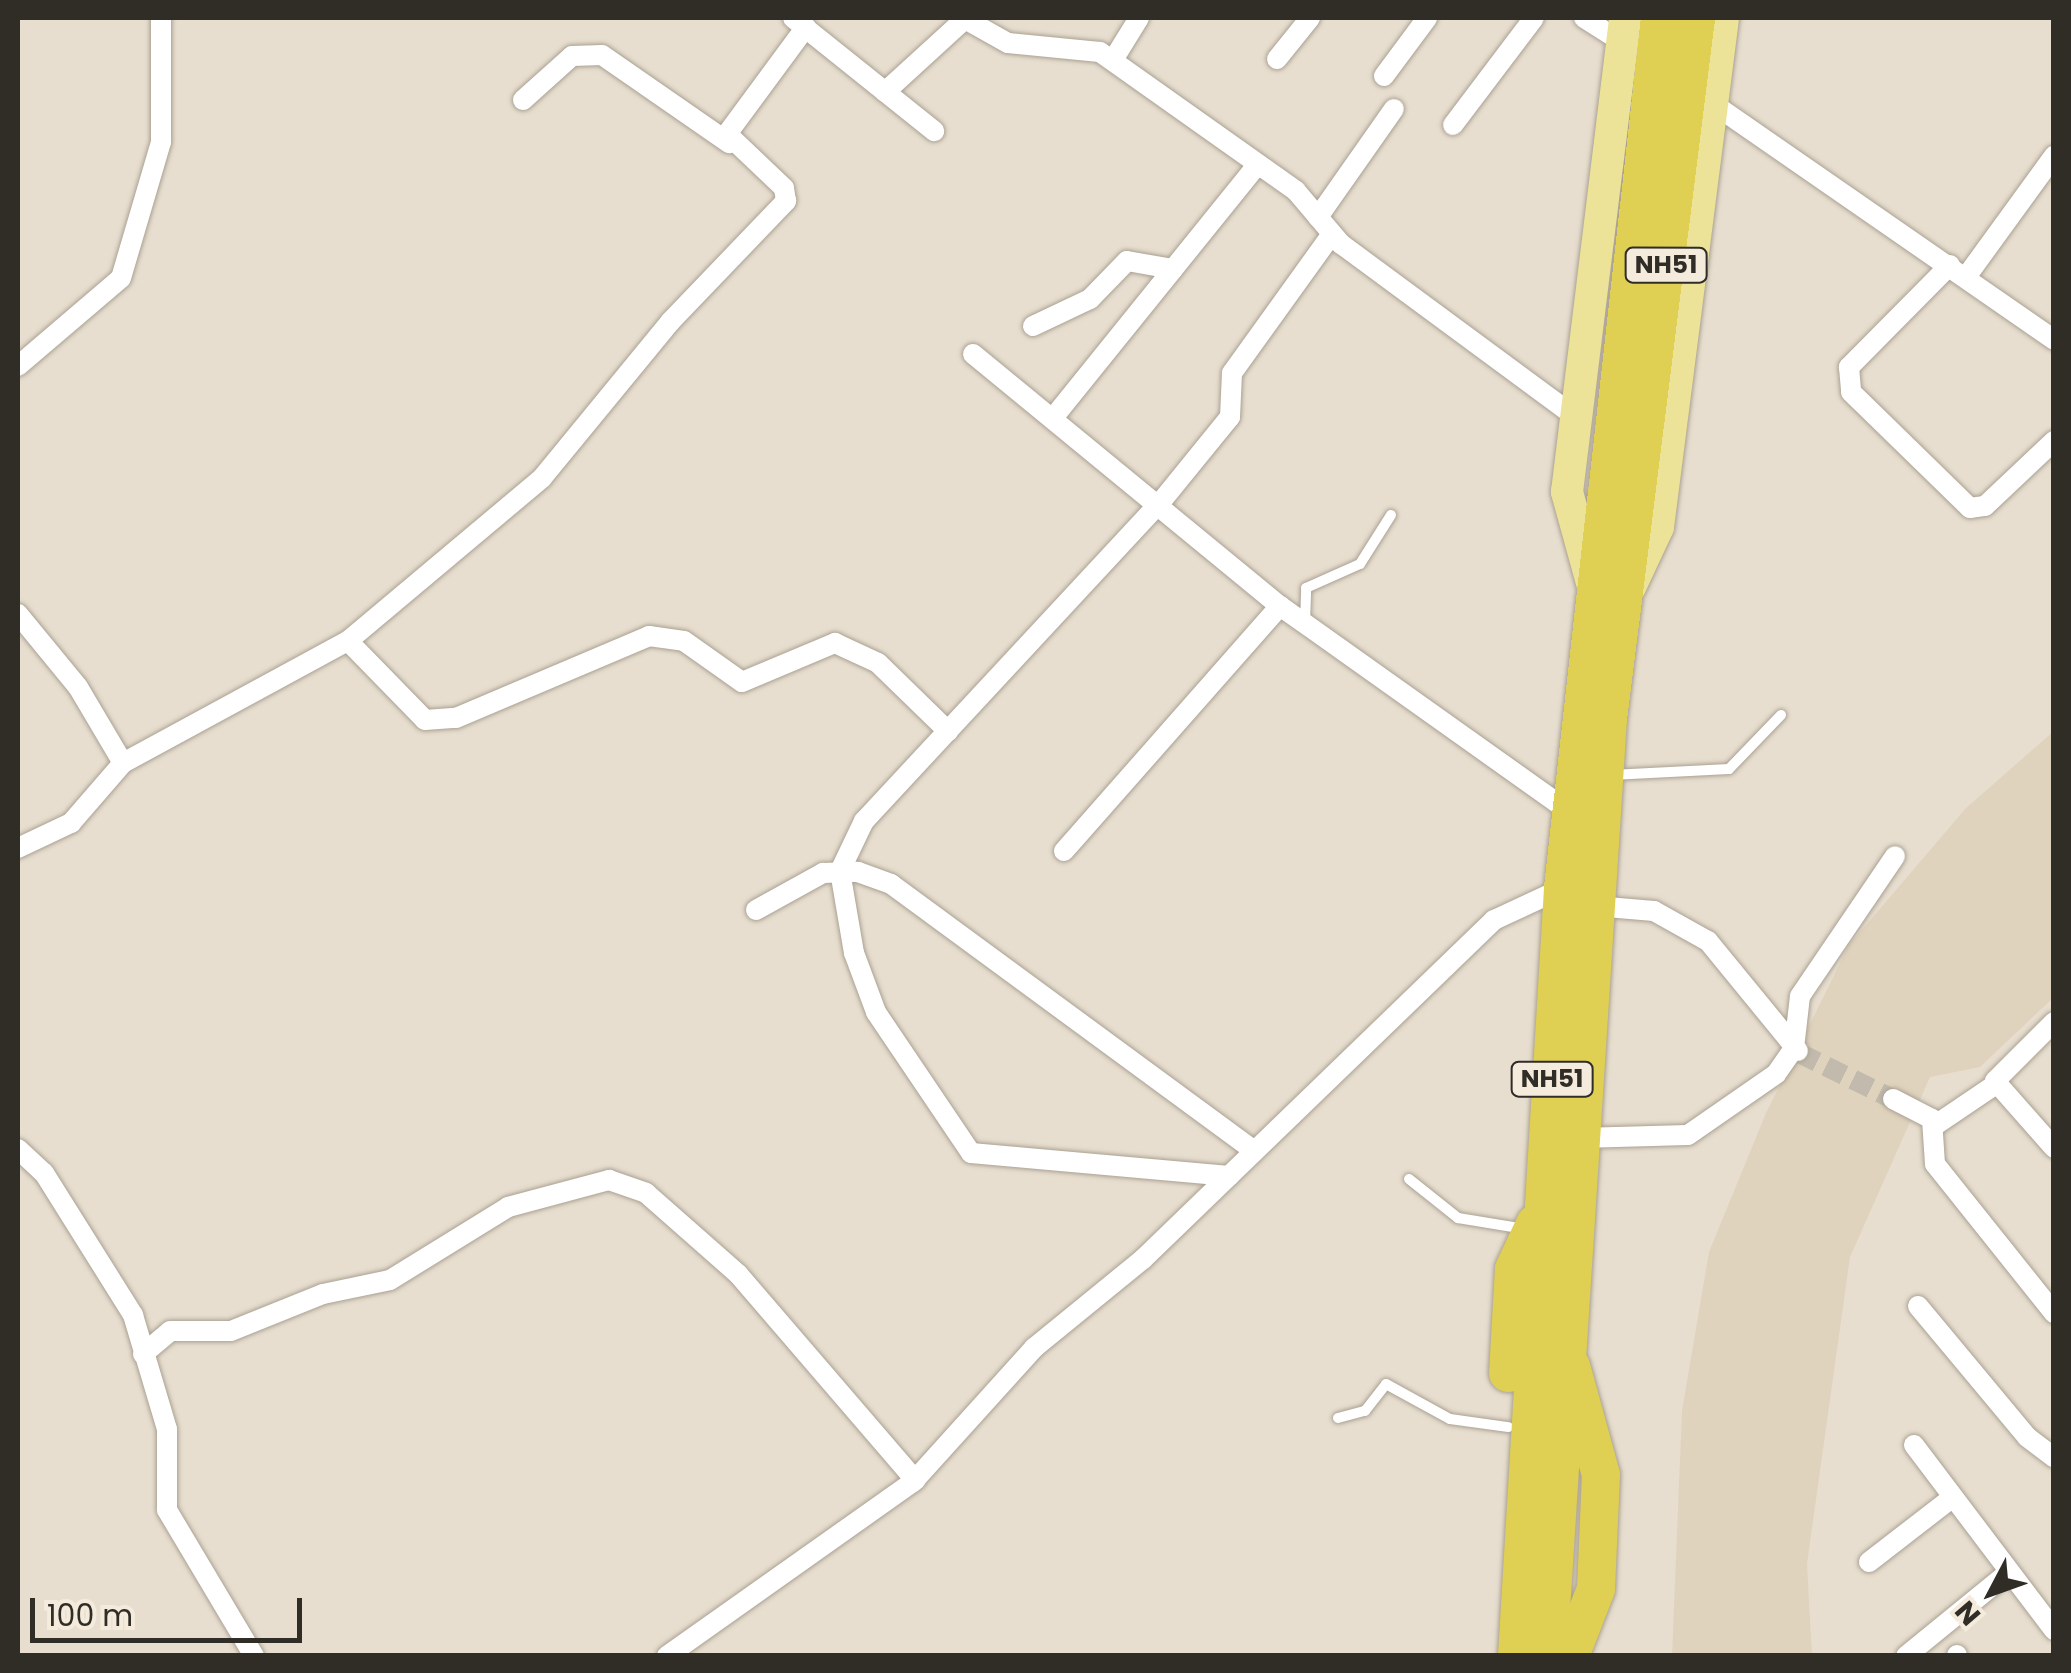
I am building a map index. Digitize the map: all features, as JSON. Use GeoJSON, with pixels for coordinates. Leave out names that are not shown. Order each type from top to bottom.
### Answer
{"type":"FeatureCollection","features":[{"type":"Feature","properties":{"kind":"highway","name":"NH51"},"geometry":{"type":"LineString","coordinates":[[1620,508],[1660,18]]}},
{"type":"Feature","properties":{"kind":"highway","name":"NH51"},"geometry":{"type":"LineString","coordinates":[[1548,1656],[1580,1138],[1579,897],[1573,814],[1609,601],[1696,18]]}},
{"type":"Feature","properties":{"kind":"highway","name":"NH51"},"geometry":{"type":"LineString","coordinates":[[1518,1656],[1519,1439],[1537,1222],[1579,897],[1604,776],[1609,601]]}},
{"type":"Feature","properties":{"kind":"highway"},"geometry":{"type":"LineString","coordinates":[[1566,1355],[1601,1475],[1596,1589],[1570,1656]]}},
{"type":"Feature","properties":{"kind":"main road"},"geometry":{"type":"LineString","coordinates":[[1609,601],[1658,527],[1723,18]]}},
{"type":"Feature","properties":{"kind":"main road"},"geometry":{"type":"LineString","coordinates":[[1609,601],[1567,492],[1624,30]]}},
{"type":"Feature","properties":{"kind":"street"},"geometry":{"type":"LineString","coordinates":[[18,366],[121,278],[161,142],[161,18]]}},
{"type":"Feature","properties":{"kind":"street"},"geometry":{"type":"LineString","coordinates":[[1113,60],[1139,18]]}},
{"type":"Feature","properties":{"kind":"street"},"geometry":{"type":"LineString","coordinates":[[1277,59],[1310,18]]}},
{"type":"Feature","properties":{"kind":"street"},"geometry":{"type":"LineString","coordinates":[[1384,76],[1427,18]]}},
{"type":"Feature","properties":{"kind":"street"},"geometry":{"type":"LineString","coordinates":[[1454,125],[1534,18]]}},
{"type":"Feature","properties":{"kind":"street"},"geometry":{"type":"LineString","coordinates":[[1584,18],[1624,30]]}},
{"type":"Feature","properties":{"kind":"street"},"geometry":{"type":"LineString","coordinates":[[885,92],[965,19],[1008,43],[1093,51],[1113,60],[1258,164],[1318,217],[1331,235],[1576,417]]}},
{"type":"Feature","properties":{"kind":"street"},"geometry":{"type":"LineString","coordinates":[[729,143],[729,130],[800,22],[934,131]]}},
{"type":"Feature","properties":{"kind":"street"},"geometry":{"type":"LineString","coordinates":[[18,848],[71,823],[124,764],[348,641],[542,478],[670,322],[786,200],[784,188],[729,143],[602,55],[572,56],[523,100]]}},
{"type":"Feature","properties":{"kind":"street"},"geometry":{"type":"LineString","coordinates":[[1712,103],[2054,340]]}},
{"type":"Feature","properties":{"kind":"street"},"geometry":{"type":"LineString","coordinates":[[1318,217],[1394,109]]}},
{"type":"Feature","properties":{"kind":"street"},"geometry":{"type":"LineString","coordinates":[[2054,156],[1958,271],[1848,367],[1851,392],[1970,508],[1985,506],[2054,442]]}},
{"type":"Feature","properties":{"kind":"street"},"geometry":{"type":"LineString","coordinates":[[1053,418],[1258,164]]}},
{"type":"Feature","properties":{"kind":"street"},"geometry":{"type":"LineString","coordinates":[[1228,1176],[971,1153],[876,1012],[854,954],[840,871],[859,827],[1160,503],[1230,417],[1232,373],[1331,235]]}},
{"type":"Feature","properties":{"kind":"street"},"geometry":{"type":"LineString","coordinates":[[1034,326],[1086,302],[1127,261],[1173,269]]}},
{"type":"Feature","properties":{"kind":"street"},"geometry":{"type":"LineString","coordinates":[[972,354],[1160,503],[1280,606],[1573,814]]}},
{"type":"Feature","properties":{"kind":"street"},"geometry":{"type":"LineString","coordinates":[[1064,850],[1280,606]]}},
{"type":"Feature","properties":{"kind":"street"},"geometry":{"type":"LineString","coordinates":[[18,614],[78,687],[124,764]]}},
{"type":"Feature","properties":{"kind":"street"},"geometry":{"type":"LineString","coordinates":[[348,641],[425,720],[456,718],[649,636],[684,641],[742,682],[835,643],[878,663],[948,731]]}},
{"type":"Feature","properties":{"kind":"street"},"geometry":{"type":"LineString","coordinates":[[1580,1138],[1688,1135],[1776,1074],[1796,1050],[1800,996],[1894,856]]}},
{"type":"Feature","properties":{"kind":"street"},"geometry":{"type":"LineString","coordinates":[[756,910],[804,880],[840,871],[906,892],[1254,1151]]}},
{"type":"Feature","properties":{"kind":"street"},"geometry":{"type":"LineString","coordinates":[[667,1656],[915,1480],[1034,1348],[1228,1176],[1494,920],[1579,897],[1654,911],[1708,941],[1796,1050]]}},
{"type":"Feature","properties":{"kind":"street"},"geometry":{"type":"LineString","coordinates":[[1934,1126],[1996,1084],[2054,1022]]}},
{"type":"Feature","properties":{"kind":"street"},"geometry":{"type":"LineString","coordinates":[[1996,1084],[2052,1141]]}},
{"type":"Feature","properties":{"kind":"street"},"geometry":{"type":"LineString","coordinates":[[1893,1099],[1925,1113],[1934,1126],[1936,1164],[2054,1313]]}},
{"type":"Feature","properties":{"kind":"street"},"geometry":{"type":"LineString","coordinates":[[18,1149],[44,1173],[127,1304],[167,1429],[167,1510],[254,1656]]}},
{"type":"Feature","properties":{"kind":"street"},"geometry":{"type":"LineString","coordinates":[[127,1304],[170,1330],[238,1330],[323,1294],[390,1280],[515,1204],[586,1181],[623,1182],[658,1202],[738,1274],[915,1480]]}},
{"type":"Feature","properties":{"kind":"street"},"geometry":{"type":"LineString","coordinates":[[1918,1306],[2027,1437],[2054,1457]]}},
{"type":"Feature","properties":{"kind":"street"},"geometry":{"type":"LineString","coordinates":[[144,1354],[170,1330]]}},
{"type":"Feature","properties":{"kind":"street"},"geometry":{"type":"LineString","coordinates":[[1914,1445],[2054,1630]]}},
{"type":"Feature","properties":{"kind":"street"},"geometry":{"type":"LineString","coordinates":[[1869,1562],[1953,1497]]}},
{"type":"Feature","properties":{"kind":"street"},"geometry":{"type":"LineString","coordinates":[[1906,1656],[2009,1572]]}},
{"type":"Feature","properties":{"kind":"lane"},"geometry":{"type":"LineString","coordinates":[[1304,624],[1306,588],[1360,564],[1391,514]]}},
{"type":"Feature","properties":{"kind":"lane"},"geometry":{"type":"LineString","coordinates":[[1604,776],[1730,769],[1781,715]]}},
{"type":"Feature","properties":{"kind":"lane"},"geometry":{"type":"LineString","coordinates":[[1409,1180],[1458,1218],[1537,1222]]}},
{"type":"Feature","properties":{"kind":"lane"},"geometry":{"type":"LineString","coordinates":[[1338,1418],[1365,1410],[1386,1384],[1446,1418],[1519,1439]]}},
{"type":"Feature","properties":{"kind":"shaded area"},"geometry":{"type":"Polygon","coordinates":[[[2053,732],[2053,998],[1980,1067],[1930,1077],[1850,1257],[1807,1564],[1812,1655],[1672,1656],[1682,1411],[1709,1252],[1766,1113],[1849,945],[1966,808],[2053,732]]]}},
{"type":"Feature","properties":{"kind":"tunnel"},"geometry":{"type":"LineString","coordinates":[[1799,1053],[1893,1099]]}}]}
